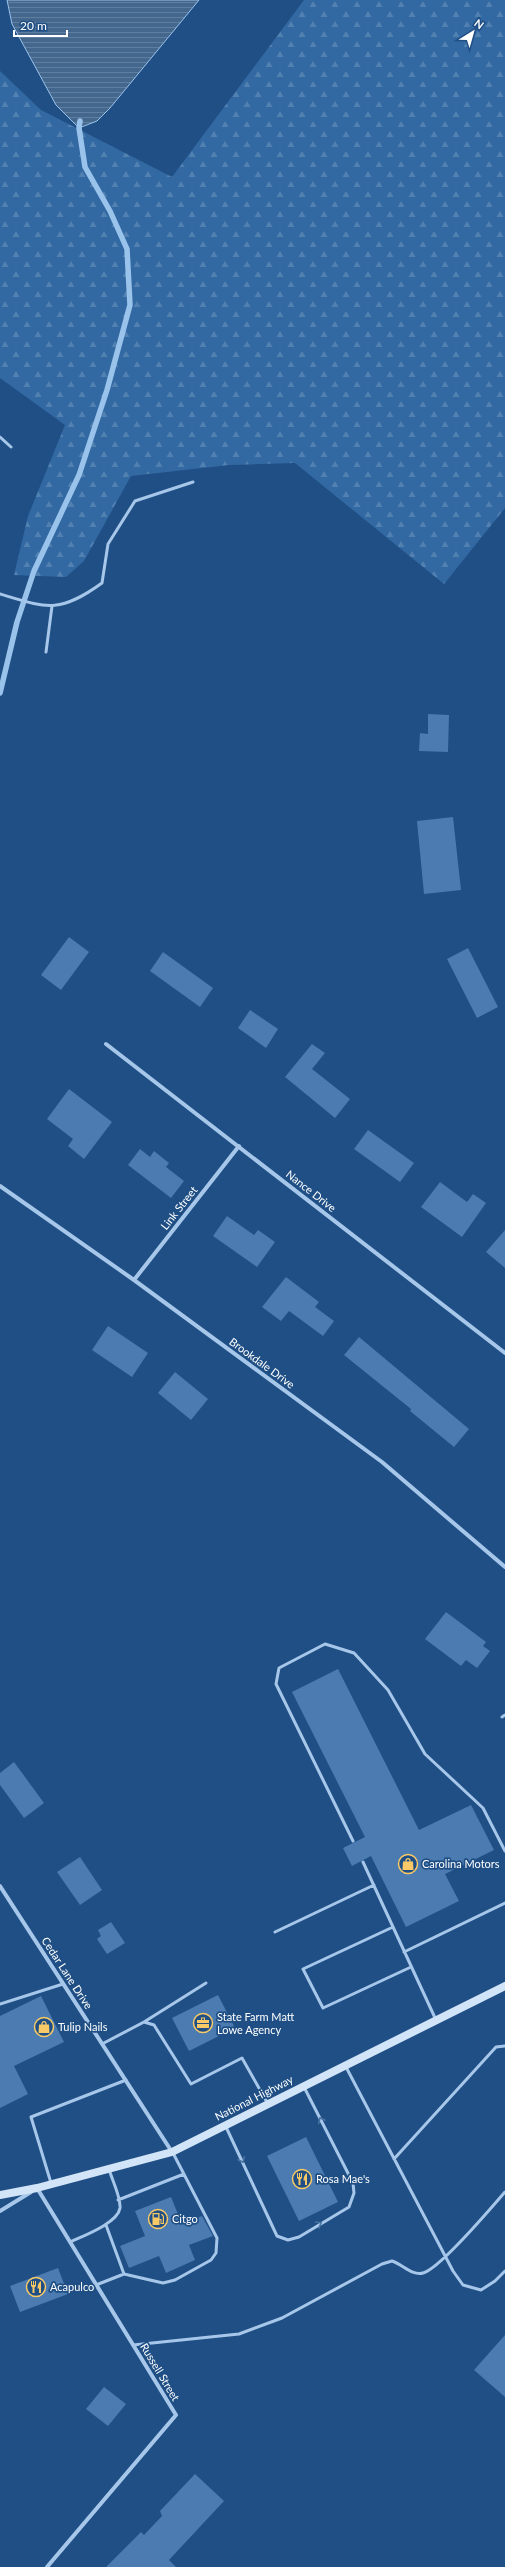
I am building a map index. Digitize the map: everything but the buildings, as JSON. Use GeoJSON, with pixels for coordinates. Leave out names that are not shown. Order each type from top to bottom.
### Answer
{"type":"FeatureCollection","features":[{"type":"Feature","properties":{"kind":"main road","name":"National Highway"},"geometry":{"type":"LineString","coordinates":[[0,2195],[37,2188],[172,2152],[505,1986]]}},
{"type":"Feature","properties":{"kind":"street","name":"Nance Drive"},"geometry":{"type":"LineString","coordinates":[[106,1044],[505,1353]]}},
{"type":"Feature","properties":{"kind":"street","name":"Link Street"},"geometry":{"type":"LineString","coordinates":[[134,1280],[239,1146]]}},
{"type":"Feature","properties":{"kind":"street","name":"Brookdale Drive"},"geometry":{"type":"LineString","coordinates":[[0,1186],[134,1280],[382,1462],[505,1567]]}},
{"type":"Feature","properties":{"kind":"street","name":"Cedar Lane Drive"},"geometry":{"type":"LineString","coordinates":[[0,1886],[172,2152]]}},
{"type":"Feature","properties":{"kind":"street"},"geometry":{"type":"LineString","coordinates":[[0,2211],[37,2188]]}},
{"type":"Feature","properties":{"kind":"street","name":"Russell Street"},"geometry":{"type":"LineString","coordinates":[[37,2188],[176,2415],[47,2567]]}},
{"type":"Feature","properties":{"kind":"lane"},"geometry":{"type":"LineString","coordinates":[[0,437],[11,447]]}},
{"type":"Feature","properties":{"kind":"lane"},"geometry":{"type":"LineString","coordinates":[[0,594],[38,605],[52,606],[80,599],[102,583],[108,544],[136,501],[193,482]]}},
{"type":"Feature","properties":{"kind":"lane"},"geometry":{"type":"LineString","coordinates":[[46,652],[52,606]]}},
{"type":"Feature","properties":{"kind":"lane"},"geometry":{"type":"LineString","coordinates":[[353,1841],[276,1684],[279,1668],[325,1644],[354,1653],[388,1690],[425,1754],[483,1808],[505,1851]]}},
{"type":"Feature","properties":{"kind":"lane"},"geometry":{"type":"LineString","coordinates":[[363,1862],[436,2020]]}},
{"type":"Feature","properties":{"kind":"lane"},"geometry":{"type":"LineString","coordinates":[[275,1932],[374,1886]]}},
{"type":"Feature","properties":{"kind":"lane"},"geometry":{"type":"LineString","coordinates":[[404,1952],[505,1903]]}},
{"type":"Feature","properties":{"kind":"lane"},"geometry":{"type":"LineString","coordinates":[[393,1927],[303,1969],[324,2008],[411,1967]]}},
{"type":"Feature","properties":{"kind":"lane"},"geometry":{"type":"LineString","coordinates":[[102,2044],[144,2022],[206,1983]]}},
{"type":"Feature","properties":{"kind":"lane"},"geometry":{"type":"LineString","coordinates":[[0,2004],[63,1984]]}},
{"type":"Feature","properties":{"kind":"lane"},"geometry":{"type":"LineString","coordinates":[[144,2022],[154,2025],[191,2084],[242,2058],[268,2104]]}},
{"type":"Feature","properties":{"kind":"lane"},"geometry":{"type":"LineString","coordinates":[[394,2159],[496,2047],[505,2046]]}},
{"type":"Feature","properties":{"kind":"lane"},"geometry":{"type":"LineString","coordinates":[[345,2065],[445,2257],[463,2285],[481,2290],[495,2281],[505,2271]]}},
{"type":"Feature","properties":{"kind":"lane"},"geometry":{"type":"LineString","coordinates":[[52,2184],[31,2117],[126,2080]]}},
{"type":"Feature","properties":{"kind":"lane"},"geometry":{"type":"LineString","coordinates":[[225,2125],[277,2236],[288,2240],[298,2237],[349,2207],[354,2193],[353,2183],[303,2086]]}},
{"type":"Feature","properties":{"kind":"lane"},"geometry":{"type":"LineString","coordinates":[[96,2285],[124,2274],[163,2283],[202,2266],[216,2252],[217,2238],[172,2152]]}},
{"type":"Feature","properties":{"kind":"lane"},"geometry":{"type":"LineString","coordinates":[[70,2242],[106,2225],[117,2216],[120,2208],[108,2168]]}},
{"type":"Feature","properties":{"kind":"lane"},"geometry":{"type":"LineString","coordinates":[[118,2200],[184,2174]]}},
{"type":"Feature","properties":{"kind":"lane"},"geometry":{"type":"LineString","coordinates":[[133,2344],[240,2334],[282,2318],[382,2264],[392,2261],[416,2273],[423,2273],[445,2257],[505,2192]]}},
{"type":"Feature","properties":{"kind":"lane"},"geometry":{"type":"LineString","coordinates":[[106,2225],[124,2274]]}},
{"type":"Feature","properties":{"kind":"green space"},"geometry":{"type":"Polygon","coordinates":[[[304,0],[505,0],[505,508],[444,584],[295,463],[229,465],[131,476],[84,561],[66,577],[14,575],[28,516],[65,425],[0,378],[0,71],[41,110],[172,177],[304,0]]]}},
{"type":"Feature","properties":{"kind":"shaded area"},"geometry":{"type":"Polygon","coordinates":[[[7,0],[199,0],[110,108],[97,121],[79,128],[56,105],[12,24],[7,0]]]}},
{"type":"Feature","properties":{"kind":"waterway"},"geometry":{"type":"LineString","coordinates":[[0,693],[17,622],[34,571],[79,475],[107,390],[130,305],[127,249],[110,211],[85,167],[79,128],[80,121]]}},
{"type":"Feature","properties":{"kind":"place","name":"Carolina Motors"},"geometry":{"type":"Point","coordinates":[408,1864]}},
{"type":"Feature","properties":{"kind":"place","name":"State Farm Matt Lowe Agency"},"geometry":{"type":"Point","coordinates":[203,2023]}},
{"type":"Feature","properties":{"kind":"place","name":"Tulip Nails"},"geometry":{"type":"Point","coordinates":[44,2027]}},
{"type":"Feature","properties":{"kind":"place","name":"Rosa Mae's"},"geometry":{"type":"Point","coordinates":[302,2179]}},
{"type":"Feature","properties":{"kind":"place","name":"Citgo"},"geometry":{"type":"Point","coordinates":[158,2219]}},
{"type":"Feature","properties":{"kind":"place","name":"Acapulco"},"geometry":{"type":"Point","coordinates":[36,2287]}}]}
